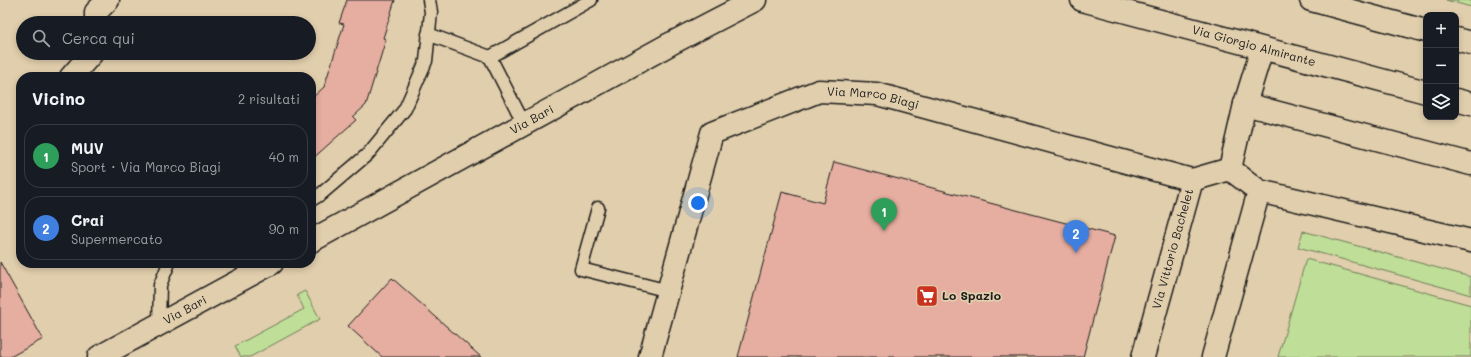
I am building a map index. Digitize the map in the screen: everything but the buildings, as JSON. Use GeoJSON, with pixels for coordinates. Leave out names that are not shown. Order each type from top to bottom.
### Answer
{"type":"FeatureCollection","features":[{"type":"Feature","properties":{"kind":"street"},"geometry":{"type":"LineString","coordinates":[[96,16],[96,12],[108,0]]}},
{"type":"Feature","properties":{"kind":"street","name":"Via Bari"},"geometry":{"type":"LineString","coordinates":[[316,238],[663,48],[755,0]]}},
{"type":"Feature","properties":{"kind":"street","name":"Via Giorgio Almirante"},"geometry":{"type":"LineString","coordinates":[[1082,0],[1423,91]]}},
{"type":"Feature","properties":{"kind":"street"},"geometry":{"type":"LineString","coordinates":[[1311,0],[1423,30]]}},
{"type":"Feature","properties":{"kind":"street"},"geometry":{"type":"LineString","coordinates":[[1459,40],[1471,43]]}},
{"type":"Feature","properties":{"kind":"street"},"geometry":{"type":"LineString","coordinates":[[1262,48],[1245,104],[1230,169],[1259,191],[1471,242]]}},
{"type":"Feature","properties":{"kind":"street"},"geometry":{"type":"LineString","coordinates":[[75,72],[86,60]]}},
{"type":"Feature","properties":{"kind":"street","name":"Via Marco Biagi"},"geometry":{"type":"LineString","coordinates":[[650,357],[712,132],[819,91],[877,94],[1192,180]]}},
{"type":"Feature","properties":{"kind":"street"},"geometry":{"type":"LineString","coordinates":[[1459,101],[1471,104]]}},
{"type":"Feature","properties":{"kind":"street"},"geometry":{"type":"LineString","coordinates":[[1245,104],[1471,164]]}},
{"type":"Feature","properties":{"kind":"street","name":"Via Vittorio Bachelet"},"geometry":{"type":"LineString","coordinates":[[1143,357],[1192,180],[1230,169]]}},
{"type":"Feature","properties":{"kind":"street"},"geometry":{"type":"LineString","coordinates":[[1213,357],[1259,191]]}},
{"type":"Feature","properties":{"kind":"street","name":"Via Bari"},"geometry":{"type":"LineString","coordinates":[[99,357],[263,268]]}},
{"type":"Feature","properties":{"kind":"lane"},"geometry":{"type":"LineString","coordinates":[[316,197],[368,154],[405,109],[426,61],[431,12],[429,0]]}},
{"type":"Feature","properties":{"kind":"lane"},"geometry":{"type":"LineString","coordinates":[[490,57],[591,0]]}},
{"type":"Feature","properties":{"kind":"lane"},"geometry":{"type":"LineString","coordinates":[[428,34],[490,57],[524,124]]}},
{"type":"Feature","properties":{"kind":"lane"},"geometry":{"type":"LineString","coordinates":[[598,208],[581,269],[669,291]]}},
{"type":"Feature","properties":{"kind":"lane"},"geometry":{"type":"LineString","coordinates":[[158,325],[160,285],[167,268]]}},
{"type":"Feature","properties":{"kind":"green space"},"geometry":{"type":"Polygon","coordinates":[[[1446,0],[1471,0],[1471,7],[1446,0]]]}},
{"type":"Feature","properties":{"kind":"green space"},"geometry":{"type":"Polygon","coordinates":[[[1303,231],[1471,277],[1471,295],[1298,247],[1303,231]]]}},
{"type":"Feature","properties":{"kind":"green space"},"geometry":{"type":"Polygon","coordinates":[[[1306,259],[1471,305],[1471,357],[1278,357],[1306,259]]]}},
{"type":"Feature","properties":{"kind":"green space"},"geometry":{"type":"Polygon","coordinates":[[[305,291],[320,319],[250,357],[241,357],[235,346],[304,309],[297,295],[305,291]]]}},
{"type":"Feature","properties":{"kind":"place","name":"MUV"},"geometry":{"type":"Point","coordinates":[884,231]}},
{"type":"Feature","properties":{"kind":"place","name":"Crai"},"geometry":{"type":"Point","coordinates":[1076,253]}},
{"type":"Feature","properties":{"kind":"place","name":"Lo Spazio"},"geometry":{"type":"Point","coordinates":[927,296]}}]}
